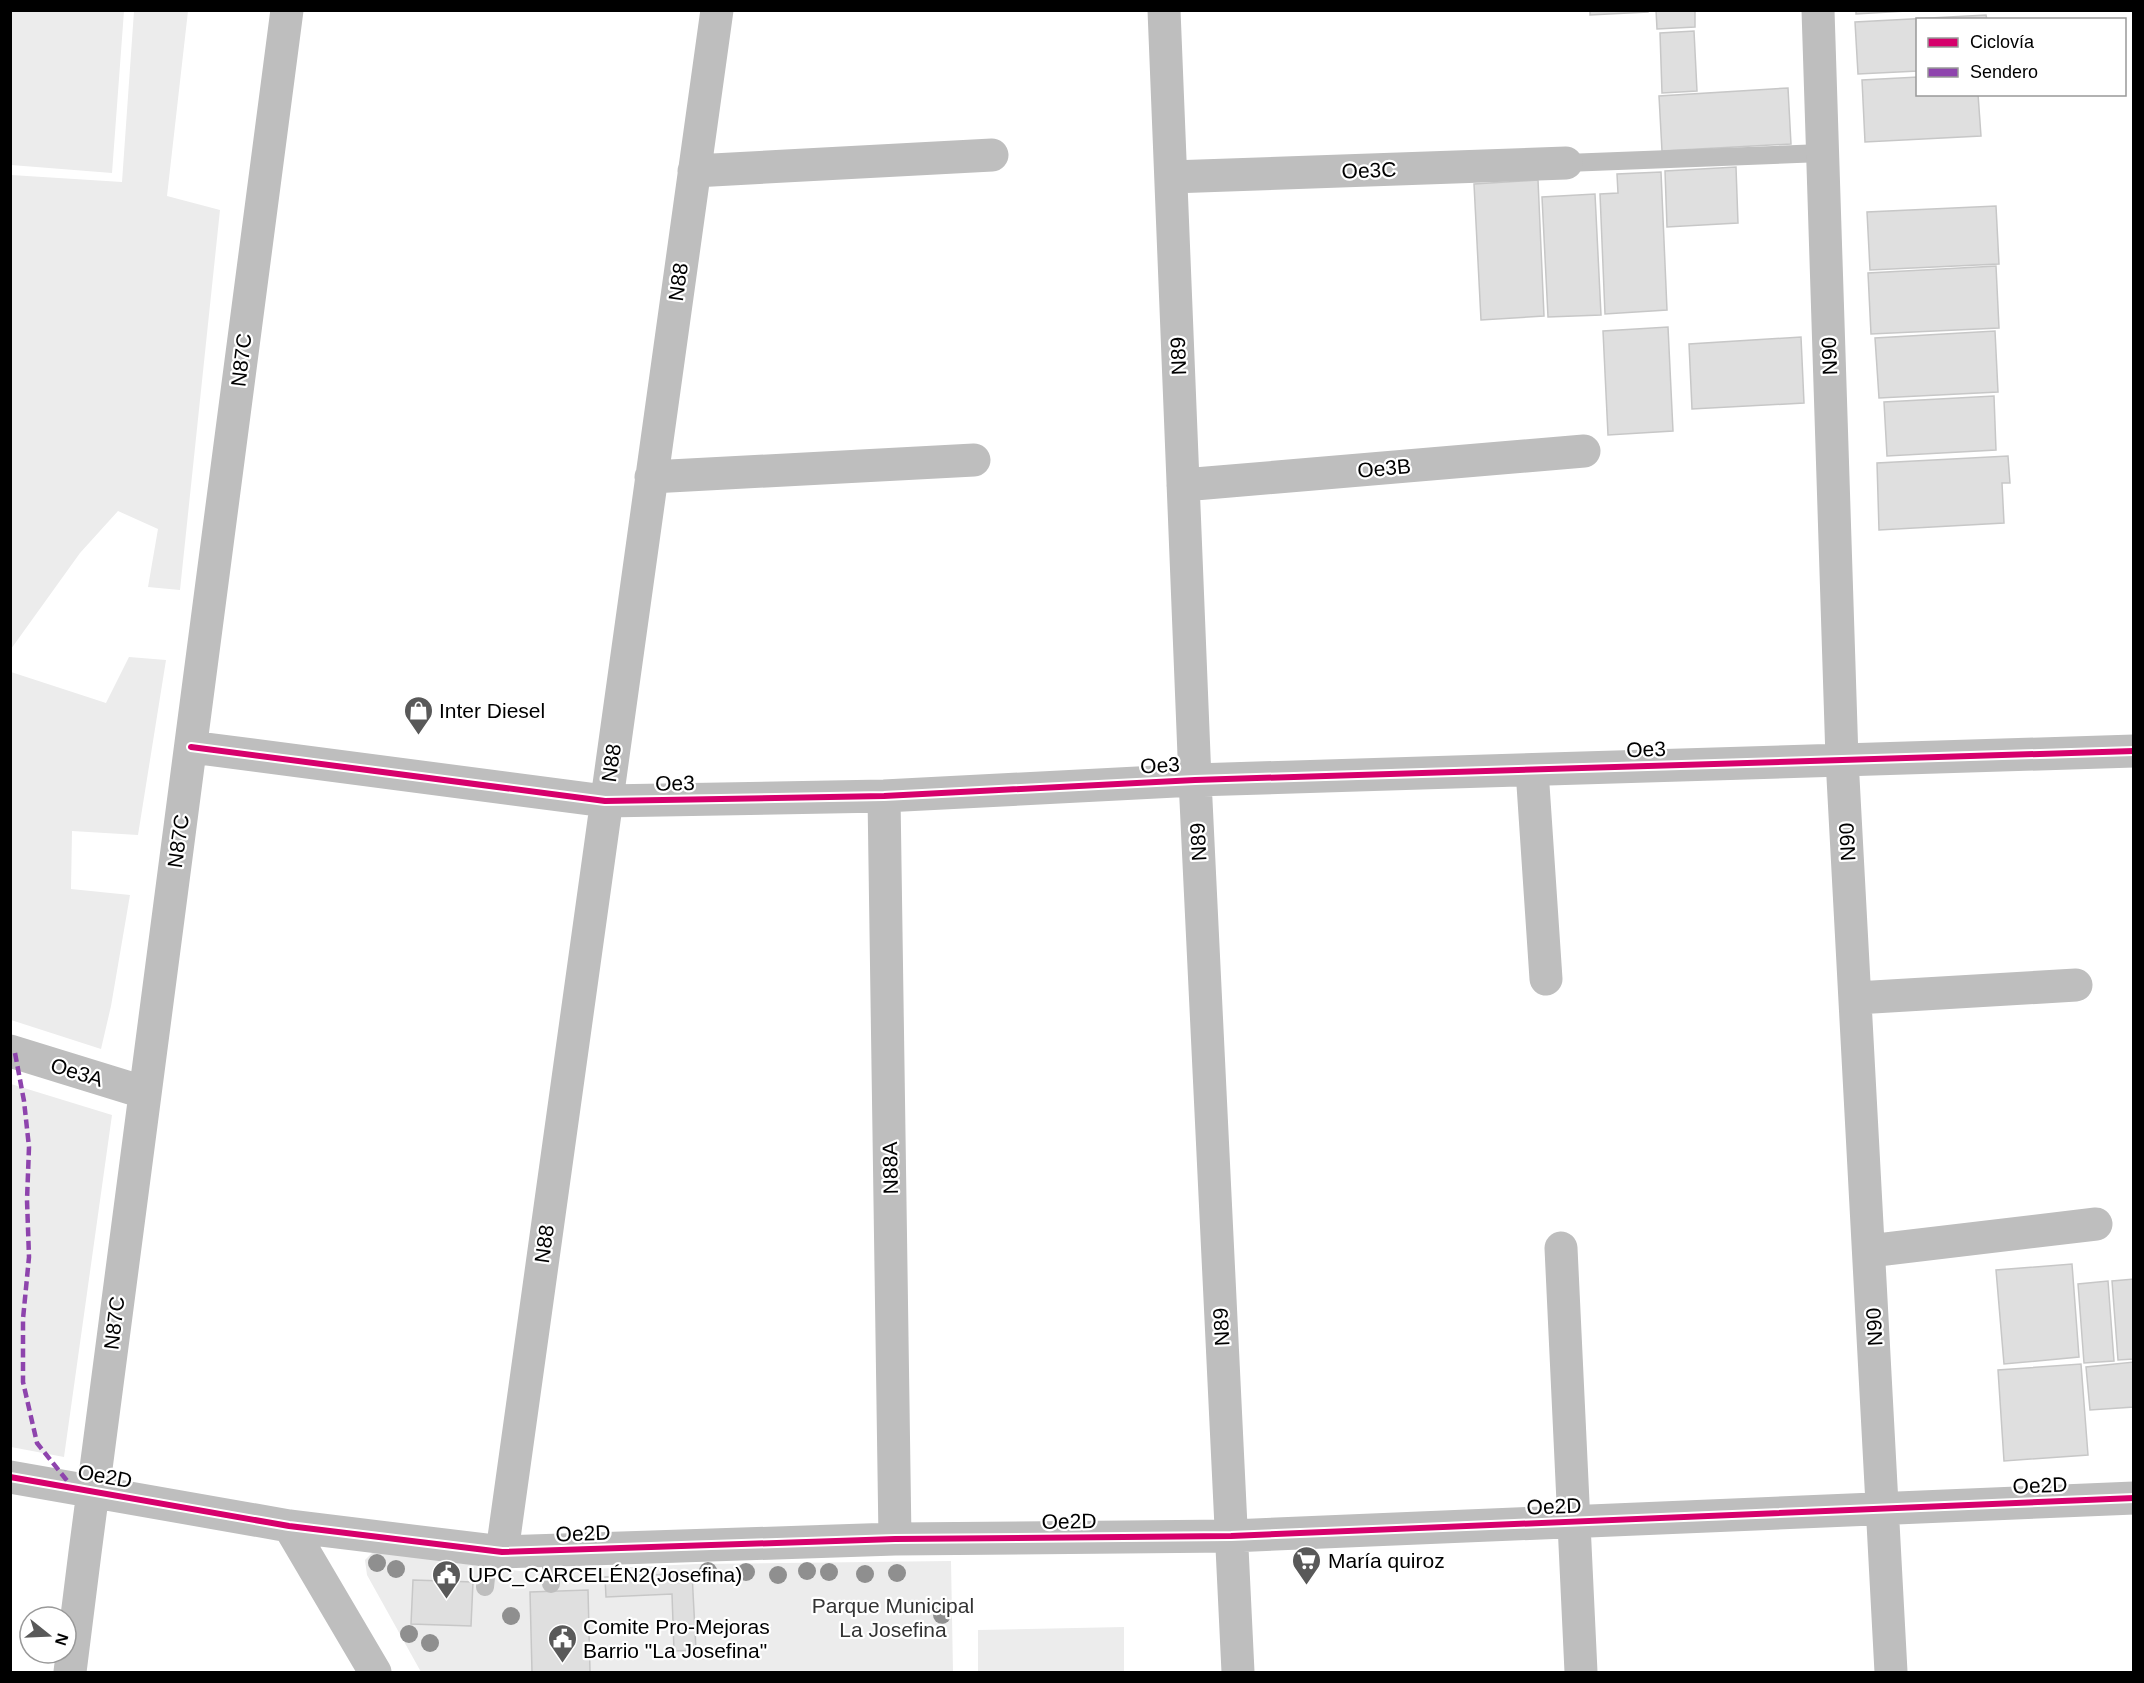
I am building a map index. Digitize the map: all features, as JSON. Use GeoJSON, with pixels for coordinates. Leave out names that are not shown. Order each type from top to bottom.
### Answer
{"type":"FeatureCollection","features":[{"type":"Feature","properties":{"kind":"street","name":"N87C"},"geometry":{"type":"LineString","coordinates":[[70,1672],[143,1092],[191,747],[286,10]]}},
{"type":"Feature","properties":{"kind":"street","name":"N88"},"geometry":{"type":"LineString","coordinates":[[495,1551],[605,801],[717,10]]}},
{"type":"Feature","properties":{"kind":"street","name":"N89"},"geometry":{"type":"LineString","coordinates":[[1164,10],[1195,780],[1238,1672]]}},
{"type":"Feature","properties":{"kind":"street","name":"N90"},"geometry":{"type":"LineString","coordinates":[[1818,10],[1842,759],[1884,1507],[1891,1672]]}},
{"type":"Feature","properties":{"kind":"street"},"geometry":{"type":"LineString","coordinates":[[694,171],[992,154]]}},
{"type":"Feature","properties":{"kind":"street","name":"Oe3C"},"geometry":{"type":"LineString","coordinates":[[1171,177],[1566,163]]}},
{"type":"Feature","properties":{"kind":"street","name":"Oe3B"},"geometry":{"type":"LineString","coordinates":[[1183,485],[1584,451]]}},
{"type":"Feature","properties":{"kind":"street"},"geometry":{"type":"LineString","coordinates":[[651,477],[974,460]]}},
{"type":"Feature","properties":{"kind":"street","name":"Oe3"},"geometry":{"type":"LineString","coordinates":[[191,747],[605,801],[884,796],[1195,780],[2133,751]]}},
{"type":"Feature","properties":{"kind":"street"},"geometry":{"type":"LineString","coordinates":[[1532,770],[1546,979]]}},
{"type":"Feature","properties":{"kind":"street","name":"N88A"},"geometry":{"type":"LineString","coordinates":[[884,796],[895,1539]]}},
{"type":"Feature","properties":{"kind":"street"},"geometry":{"type":"LineString","coordinates":[[1856,998],[2076,985]]}},
{"type":"Feature","properties":{"kind":"street","name":"Oe3A"},"geometry":{"type":"LineString","coordinates":[[10,1051],[143,1092]]}},
{"type":"Feature","properties":{"kind":"street"},"geometry":{"type":"LineString","coordinates":[[1869,1251],[2096,1224]]}},
{"type":"Feature","properties":{"kind":"street"},"geometry":{"type":"LineString","coordinates":[[1561,1248],[1581,1672]]}},
{"type":"Feature","properties":{"kind":"street","name":"Oe2D"},"geometry":{"type":"LineString","coordinates":[[10,1477],[289,1526],[495,1551],[895,1539],[1231,1536],[2133,1498]]}},
{"type":"Feature","properties":{"kind":"street"},"geometry":{"type":"LineString","coordinates":[[289,1526],[375,1672]]}},
{"type":"Feature","properties":{"kind":"lane"},"geometry":{"type":"LineString","coordinates":[[1566,163],[1822,153]]}},
{"type":"Feature","properties":{"kind":"lane"},"geometry":{"type":"LineString","coordinates":[[550,1550],[551,1584]]}},
{"type":"Feature","properties":{"kind":"lane"},"geometry":{"type":"LineString","coordinates":[[485,1587],[495,1551]]}},
{"type":"Feature","properties":{"kind":"green space"},"geometry":{"type":"Polygon","coordinates":[[[10,11],[124,11],[112,173],[11,165],[10,11]]]}},
{"type":"Feature","properties":{"kind":"green space"},"geometry":{"type":"Polygon","coordinates":[[[134,11],[188,11],[167,196],[220,210],[180,590],[148,587],[158,529],[118,511],[80,553],[11,649],[11,175],[122,182],[134,11]]]}},
{"type":"Feature","properties":{"kind":"green space"},"geometry":{"type":"Polygon","coordinates":[[[129,657],[166,660],[138,835],[72,831],[71,889],[130,895],[111,1006],[101,1049],[11,1020],[11,672],[106,703],[129,657]]]}},
{"type":"Feature","properties":{"kind":"green space"},"geometry":{"type":"Polygon","coordinates":[[[11,1084],[112,1115],[64,1457],[11,1447],[11,1084]]]}},
{"type":"Feature","properties":{"kind":"green space","name":"Parque Municipal La Josefina"},"geometry":{"type":"Polygon","coordinates":[[[373,1552],[527,1572],[696,1564],[951,1561],[953,1672],[421,1672],[367,1575],[365,1560],[373,1552]]]}},
{"type":"Feature","properties":{"kind":"green space"},"geometry":{"type":"Polygon","coordinates":[[[1124,1627],[1124,1672],[978,1672],[978,1630],[1124,1627]]]}},
{"type":"Feature","properties":{"kind":"building"},"geometry":{"type":"Polygon","coordinates":[[[1590,10],[1648,10],[1648,12],[1590,15],[1590,10]]]}},
{"type":"Feature","properties":{"kind":"building"},"geometry":{"type":"Polygon","coordinates":[[[1656,10],[1695,10],[1695,27],[1657,29],[1656,10]]]}},
{"type":"Feature","properties":{"kind":"building"},"geometry":{"type":"Polygon","coordinates":[[[1856,10],[1924,10],[1856,14],[1856,10]]]}},
{"type":"Feature","properties":{"kind":"building"},"geometry":{"type":"Polygon","coordinates":[[[1986,15],[1987,18],[1930,18],[1986,15]]]}},
{"type":"Feature","properties":{"kind":"building"},"geometry":{"type":"Polygon","coordinates":[[[1916,19],[1916,71],[1858,74],[1855,22],[1916,19]]]}},
{"type":"Feature","properties":{"kind":"building"},"geometry":{"type":"Polygon","coordinates":[[[1694,31],[1697,91],[1662,93],[1660,33],[1694,31]]]}},
{"type":"Feature","properties":{"kind":"building"},"geometry":{"type":"Polygon","coordinates":[[[1916,77],[1916,96],[1978,96],[1981,136],[1865,142],[1862,80],[1916,77]]]}},
{"type":"Feature","properties":{"kind":"building"},"geometry":{"type":"Polygon","coordinates":[[[1788,88],[1791,144],[1662,151],[1659,96],[1788,88]]]}},
{"type":"Feature","properties":{"kind":"building"},"geometry":{"type":"Polygon","coordinates":[[[1736,167],[1738,223],[1667,227],[1665,171],[1736,167]]]}},
{"type":"Feature","properties":{"kind":"building"},"geometry":{"type":"Polygon","coordinates":[[[1661,172],[1667,310],[1605,314],[1600,194],[1618,193],[1617,174],[1661,172]]]}},
{"type":"Feature","properties":{"kind":"building"},"geometry":{"type":"Polygon","coordinates":[[[1538,180],[1544,316],[1481,320],[1474,184],[1538,180]]]}},
{"type":"Feature","properties":{"kind":"building"},"geometry":{"type":"Polygon","coordinates":[[[1595,194],[1601,315],[1548,317],[1542,197],[1595,194]]]}},
{"type":"Feature","properties":{"kind":"building"},"geometry":{"type":"Polygon","coordinates":[[[1996,206],[1999,264],[1870,270],[1867,212],[1996,206]]]}},
{"type":"Feature","properties":{"kind":"building"},"geometry":{"type":"Polygon","coordinates":[[[1996,266],[1999,328],[1871,334],[1868,273],[1996,266]]]}},
{"type":"Feature","properties":{"kind":"building"},"geometry":{"type":"Polygon","coordinates":[[[1668,327],[1673,431],[1608,435],[1603,331],[1668,327]]]}},
{"type":"Feature","properties":{"kind":"building"},"geometry":{"type":"Polygon","coordinates":[[[1995,331],[1998,392],[1879,398],[1875,338],[1995,331]]]}},
{"type":"Feature","properties":{"kind":"building"},"geometry":{"type":"Polygon","coordinates":[[[1801,337],[1804,403],[1692,409],[1689,344],[1801,337]]]}},
{"type":"Feature","properties":{"kind":"building"},"geometry":{"type":"Polygon","coordinates":[[[1994,396],[1996,450],[1887,456],[1884,402],[1994,396]]]}},
{"type":"Feature","properties":{"kind":"building"},"geometry":{"type":"Polygon","coordinates":[[[2008,456],[2010,483],[2002,483],[2004,523],[1879,530],[1877,463],[2008,456]]]}},
{"type":"Feature","properties":{"kind":"building"},"geometry":{"type":"Polygon","coordinates":[[[2072,1264],[2079,1357],[2004,1364],[1996,1270],[2072,1264]]]}},
{"type":"Feature","properties":{"kind":"building"},"geometry":{"type":"Polygon","coordinates":[[[2134,1279],[2134,1359],[2118,1360],[2112,1281],[2134,1279]]]}},
{"type":"Feature","properties":{"kind":"building"},"geometry":{"type":"Polygon","coordinates":[[[2108,1281],[2114,1361],[2084,1363],[2078,1284],[2108,1281]]]}},
{"type":"Feature","properties":{"kind":"building"},"geometry":{"type":"Polygon","coordinates":[[[2134,1362],[2134,1407],[2090,1410],[2086,1367],[2134,1362]]]}},
{"type":"Feature","properties":{"kind":"building"},"geometry":{"type":"Polygon","coordinates":[[[2081,1364],[2088,1455],[2004,1461],[1998,1370],[2081,1364]]]}},
{"type":"Feature","properties":{"kind":"building"},"geometry":{"type":"Polygon","coordinates":[[[692,1573],[696,1650],[674,1651],[672,1594],[606,1597],[605,1577],[692,1573]]]}},
{"type":"Feature","properties":{"kind":"building"},"geometry":{"type":"Polygon","coordinates":[[[413,1580],[473,1582],[471,1626],[411,1624],[413,1580]]]}},
{"type":"Feature","properties":{"kind":"building"},"geometry":{"type":"Polygon","coordinates":[[[588,1590],[590,1672],[532,1672],[530,1592],[588,1590]]]}},
{"type":"Feature","properties":{"kind":"marked path"},"geometry":{"type":"LineString","coordinates":[[15,1053],[24,1101],[29,1147],[27,1200],[29,1257],[23,1319],[23,1382],[37,1443],[72,1487]]}},
{"type":"Feature","properties":{"kind":"cycle path"},"geometry":{"type":"LineString","coordinates":[[191,747],[605,801],[884,796],[1195,780],[2134,751]]}},
{"type":"Feature","properties":{"kind":"cycle path"},"geometry":{"type":"LineString","coordinates":[[10,1477],[289,1526],[502,1552],[895,1539],[1231,1536],[2134,1498]]}},
{"type":"Feature","properties":{"kind":"place","name":"Inter Diesel"},"geometry":{"type":"Point","coordinates":[418,736]}},
{"type":"Feature","properties":{"kind":"place","name":"María quiroz"},"geometry":{"type":"Point","coordinates":[1307,1586]}},
{"type":"Feature","properties":{"kind":"place","name":"UPC_CARCELÉN2(Josefina)"},"geometry":{"type":"Point","coordinates":[447,1600]}},
{"type":"Feature","properties":{"kind":"place","name":"Comite Pro-Mejoras Barrio \"La Josefina\""},"geometry":{"type":"Point","coordinates":[562,1664]}}]}
